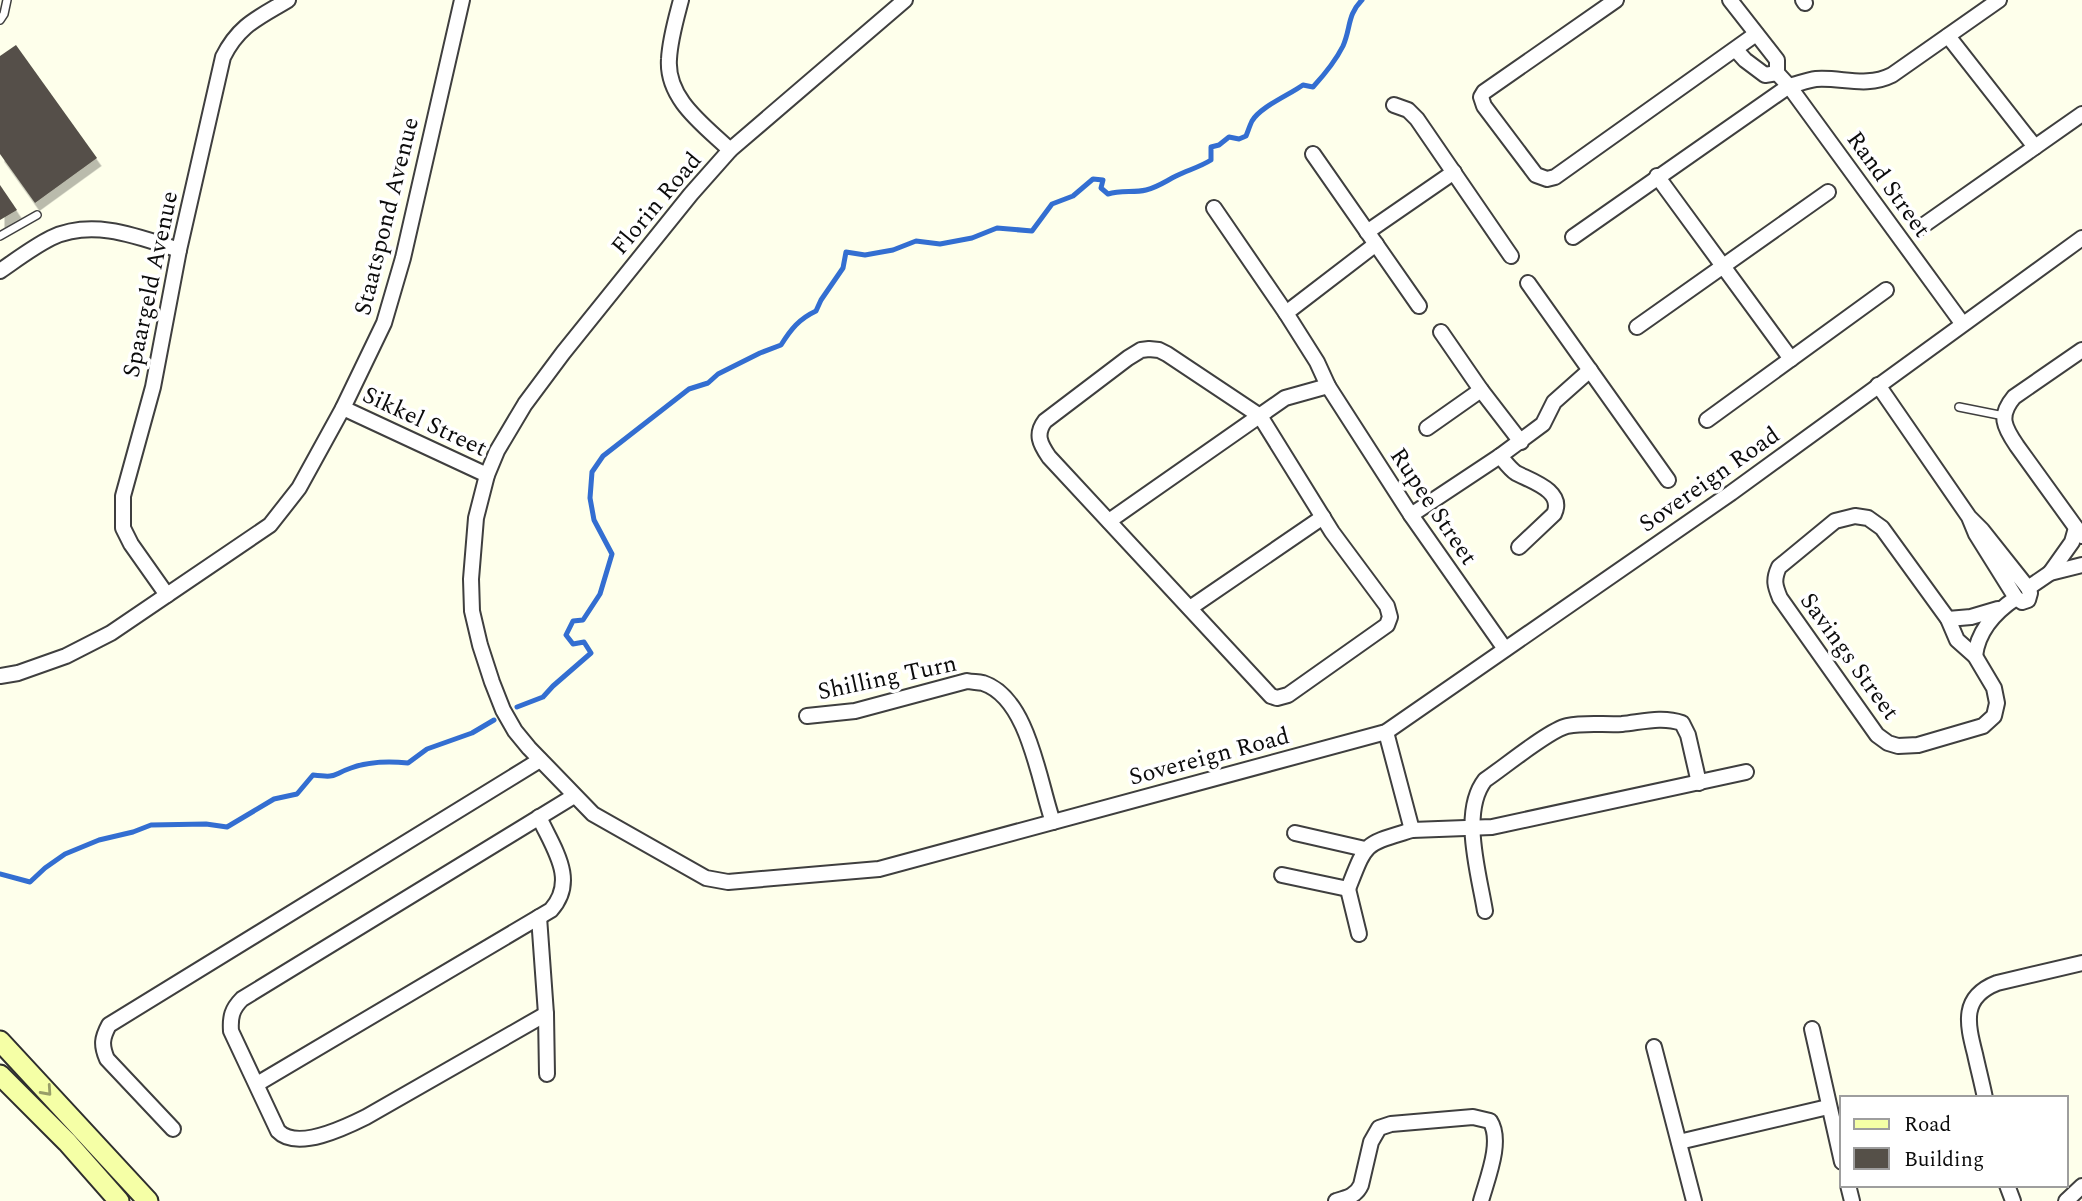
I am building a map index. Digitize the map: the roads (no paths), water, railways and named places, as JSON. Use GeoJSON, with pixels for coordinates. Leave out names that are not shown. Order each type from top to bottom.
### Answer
{"type":"FeatureCollection","features":[{"type":"Feature","properties":{"kind":"main road"},"geometry":{"type":"LineString","coordinates":[[0,1041],[148,1201]]}},
{"type":"Feature","properties":{"kind":"main road"},"geometry":{"type":"LineString","coordinates":[[0,1075],[119,1201]]}},
{"type":"Feature","properties":{"kind":"street","name":"Spaargeld Avenue"},"geometry":{"type":"LineString","coordinates":[[167,594],[131,544],[123,528],[123,496],[153,387],[179,250],[223,58],[237,34],[247,25],[288,0]]}},
{"type":"Feature","properties":{"kind":"street","name":"Staatspond Avenue"},"geometry":{"type":"LineString","coordinates":[[0,676],[18,673],[66,656],[111,633],[271,525],[299,488],[343,408],[384,323],[403,258],[462,0]]}},
{"type":"Feature","properties":{"kind":"street"},"geometry":{"type":"LineString","coordinates":[[681,0],[669,59],[672,83],[686,108],[730,150]]}},
{"type":"Feature","properties":{"kind":"street","name":"Florin Road"},"geometry":{"type":"LineString","coordinates":[[487,475],[497,451],[540,383],[657,236],[730,150],[905,0]]}},
{"type":"Feature","properties":{"kind":"street"},"geometry":{"type":"LineString","coordinates":[[1616,0],[1484,92],[1481,97],[1484,106],[1536,176],[1547,180],[1555,177],[1756,34]]}},
{"type":"Feature","properties":{"kind":"street"},"geometry":{"type":"LineString","coordinates":[[1730,0],[1777,60],[1777,73],[1765,75],[1736,50]]}},
{"type":"Feature","properties":{"kind":"street"},"geometry":{"type":"LineString","coordinates":[[1573,237],[1789,86],[1815,79],[1881,81],[1999,0]]}},
{"type":"Feature","properties":{"kind":"street"},"geometry":{"type":"LineString","coordinates":[[1948,36],[2035,147]]}},
{"type":"Feature","properties":{"kind":"street","name":"Rand Street"},"geometry":{"type":"LineString","coordinates":[[1777,73],[1962,323]]}},
{"type":"Feature","properties":{"kind":"street"},"geometry":{"type":"LineString","coordinates":[[1394,105],[1408,110],[1417,119],[1511,256]]}},
{"type":"Feature","properties":{"kind":"street"},"geometry":{"type":"LineString","coordinates":[[1921,227],[2082,114]]}},
{"type":"Feature","properties":{"kind":"street"},"geometry":{"type":"LineString","coordinates":[[1313,154],[1419,306]]}},
{"type":"Feature","properties":{"kind":"street"},"geometry":{"type":"LineString","coordinates":[[1286,313],[1371,238],[1454,172]]}},
{"type":"Feature","properties":{"kind":"street"},"geometry":{"type":"LineString","coordinates":[[1657,176],[1791,359]]}},
{"type":"Feature","properties":{"kind":"street"},"geometry":{"type":"LineString","coordinates":[[1637,327],[1828,192]]}},
{"type":"Feature","properties":{"kind":"street","name":"Rupee Street"},"geometry":{"type":"LineString","coordinates":[[1214,208],[1286,313],[1317,362],[1328,386],[1411,515],[1505,649]]}},
{"type":"Feature","properties":{"kind":"street"},"geometry":{"type":"LineString","coordinates":[[0,271],[52,238],[79,230],[98,229],[133,235],[179,250]]}},
{"type":"Feature","properties":{"kind":"street","name":"Sovereign Road"},"geometry":{"type":"LineString","coordinates":[[487,475],[476,518],[471,579],[472,611],[480,645],[503,710],[515,731],[574,796],[593,814],[706,878],[728,882],[878,869],[1386,732],[1731,493],[2082,238]]}},
{"type":"Feature","properties":{"kind":"street"},"geometry":{"type":"LineString","coordinates":[[1528,283],[1668,480]]}},
{"type":"Feature","properties":{"kind":"street"},"geometry":{"type":"LineString","coordinates":[[1707,420],[1886,290]]}},
{"type":"Feature","properties":{"kind":"street"},"geometry":{"type":"LineString","coordinates":[[1441,332],[1521,442]]}},
{"type":"Feature","properties":{"kind":"street"},"geometry":{"type":"LineString","coordinates":[[1158,349],[1260,415],[1323,517],[1387,606],[1390,617],[1387,625],[1288,695],[1278,698],[1271,696],[1049,457],[1038,435],[1045,421],[1128,358],[1141,350],[1158,349]]}},
{"type":"Feature","properties":{"kind":"street"},"geometry":{"type":"LineString","coordinates":[[2050,573],[2079,532],[2007,432],[2004,415],[2006,407],[2014,397],[2082,350]]}},
{"type":"Feature","properties":{"kind":"street"},"geometry":{"type":"LineString","coordinates":[[1411,515],[1521,442],[1543,424],[1554,402],[1590,370]]}},
{"type":"Feature","properties":{"kind":"street"},"geometry":{"type":"LineString","coordinates":[[1878,385],[1969,517],[2028,588],[2028,600],[2022,602],[2016,598],[1976,534],[1969,517]]}},
{"type":"Feature","properties":{"kind":"street"},"geometry":{"type":"LineString","coordinates":[[1109,521],[1285,398],[1328,386]]}},
{"type":"Feature","properties":{"kind":"street"},"geometry":{"type":"LineString","coordinates":[[1427,428],[1481,390]]}},
{"type":"Feature","properties":{"kind":"street","name":"Sikkel Street"},"geometry":{"type":"LineString","coordinates":[[343,408],[487,475]]}},
{"type":"Feature","properties":{"kind":"street"},"geometry":{"type":"LineString","coordinates":[[1500,456],[1517,473],[1540,483],[1552,496],[1557,507],[1554,514],[1519,547]]}},
{"type":"Feature","properties":{"kind":"street","name":"Savings Street"},"geometry":{"type":"LineString","coordinates":[[1854,516],[1868,518],[1882,528],[1948,619],[1957,640],[1975,656],[1994,688],[1997,703],[1994,716],[1983,726],[1917,745],[1898,746],[1877,735],[1780,598],[1774,584],[1775,576],[1779,568],[1835,522],[1854,516]]}},
{"type":"Feature","properties":{"kind":"street"},"geometry":{"type":"LineString","coordinates":[[1190,608],[1323,517]]}},
{"type":"Feature","properties":{"kind":"street"},"geometry":{"type":"LineString","coordinates":[[2028,588],[2050,573],[2082,565]]}},
{"type":"Feature","properties":{"kind":"street"},"geometry":{"type":"LineString","coordinates":[[1975,656],[1985,627],[2002,608],[2016,598]]}},
{"type":"Feature","properties":{"kind":"street"},"geometry":{"type":"LineString","coordinates":[[1948,619],[1971,617],[2002,608]]}},
{"type":"Feature","properties":{"kind":"street","name":"Shilling Turn"},"geometry":{"type":"LineString","coordinates":[[807,716],[855,711],[967,681],[984,683],[1017,711],[1027,731],[1053,822]]}},
{"type":"Feature","properties":{"kind":"street"},"geometry":{"type":"LineString","coordinates":[[1485,911],[1472,828],[1479,788],[1485,780],[1564,727],[1661,719],[1682,723],[1688,735],[1699,783]]}},
{"type":"Feature","properties":{"kind":"street"},"geometry":{"type":"LineString","coordinates":[[1386,732],[1412,830]]}},
{"type":"Feature","properties":{"kind":"street"},"geometry":{"type":"LineString","coordinates":[[173,1129],[107,1059],[102,1049],[102,1038],[109,1025],[540,760]]}},
{"type":"Feature","properties":{"kind":"street"},"geometry":{"type":"LineString","coordinates":[[1359,934],[1348,888],[1365,849],[1377,841],[1412,830],[1492,827],[1746,772]]}},
{"type":"Feature","properties":{"kind":"street"},"geometry":{"type":"LineString","coordinates":[[546,1014],[366,1117],[336,1131],[299,1140],[278,1132],[231,1031],[231,1014],[242,999],[574,796]]}},
{"type":"Feature","properties":{"kind":"street"},"geometry":{"type":"LineString","coordinates":[[257,1084],[551,910],[558,902],[564,886],[559,860],[539,817]]}},
{"type":"Feature","properties":{"kind":"street"},"geometry":{"type":"LineString","coordinates":[[1295,833],[1365,849]]}},
{"type":"Feature","properties":{"kind":"street"},"geometry":{"type":"LineString","coordinates":[[1282,875],[1348,888]]}},
{"type":"Feature","properties":{"kind":"street"},"geometry":{"type":"LineString","coordinates":[[539,917],[547,1074]]}},
{"type":"Feature","properties":{"kind":"street"},"geometry":{"type":"LineString","coordinates":[[1985,1096],[1968,1026],[1970,1007],[1975,998],[1988,986],[1997,983],[2082,963]]}},
{"type":"Feature","properties":{"kind":"street"},"geometry":{"type":"LineString","coordinates":[[1812,1029],[1840,1154]]}},
{"type":"Feature","properties":{"kind":"street"},"geometry":{"type":"LineString","coordinates":[[1654,1048],[1694,1201]]}},
{"type":"Feature","properties":{"kind":"street"},"geometry":{"type":"LineString","coordinates":[[1679,1142],[1828,1107]]}},
{"type":"Feature","properties":{"kind":"street"},"geometry":{"type":"LineString","coordinates":[[1336,1201],[1350,1197],[1358,1191],[1371,1142],[1379,1128],[1391,1124],[1473,1117],[1490,1121],[1495,1132],[1494,1149],[1481,1201]]}},
{"type":"Feature","properties":{"kind":"street"},"geometry":{"type":"LineString","coordinates":[[2067,1201],[2082,1186]]}},
{"type":"Feature","properties":{"kind":"lane"},"geometry":{"type":"LineString","coordinates":[[0,20],[7,0]]}},
{"type":"Feature","properties":{"kind":"lane"},"geometry":{"type":"LineString","coordinates":[[0,236],[37,215]]}},
{"type":"Feature","properties":{"kind":"lane"},"geometry":{"type":"LineString","coordinates":[[1959,407],[2004,415]]}},
{"type":"Feature","properties":{"kind":"waterway"},"geometry":{"type":"LineString","coordinates":[[517,707],[543,697],[591,653],[584,642],[573,644],[566,635],[573,621],[583,620],[600,594],[612,554],[594,520],[590,498],[592,472],[603,456],[689,389],[708,383],[718,374],[781,345],[796,325],[816,311],[843,268],[846,252],[865,255],[893,250],[916,241],[940,244],[972,238],[997,228],[1032,231],[1052,204],[1073,196],[1093,179],[1103,180],[1101,188],[1108,194],[1141,191],[1203,165],[1211,160],[1211,147],[1219,145],[1229,137],[1239,139],[1246,136],[1252,121],[1268,106],[1303,85],[1313,87],[1340,52],[1352,16],[1362,0]]}},
{"type":"Feature","properties":{"kind":"waterway"},"geometry":{"type":"LineString","coordinates":[[0,874],[30,882],[65,854],[99,840],[151,825],[206,824],[227,827],[274,799],[297,794],[313,775],[331,776],[372,763],[408,763],[427,749],[472,733],[494,720]]}}]}
